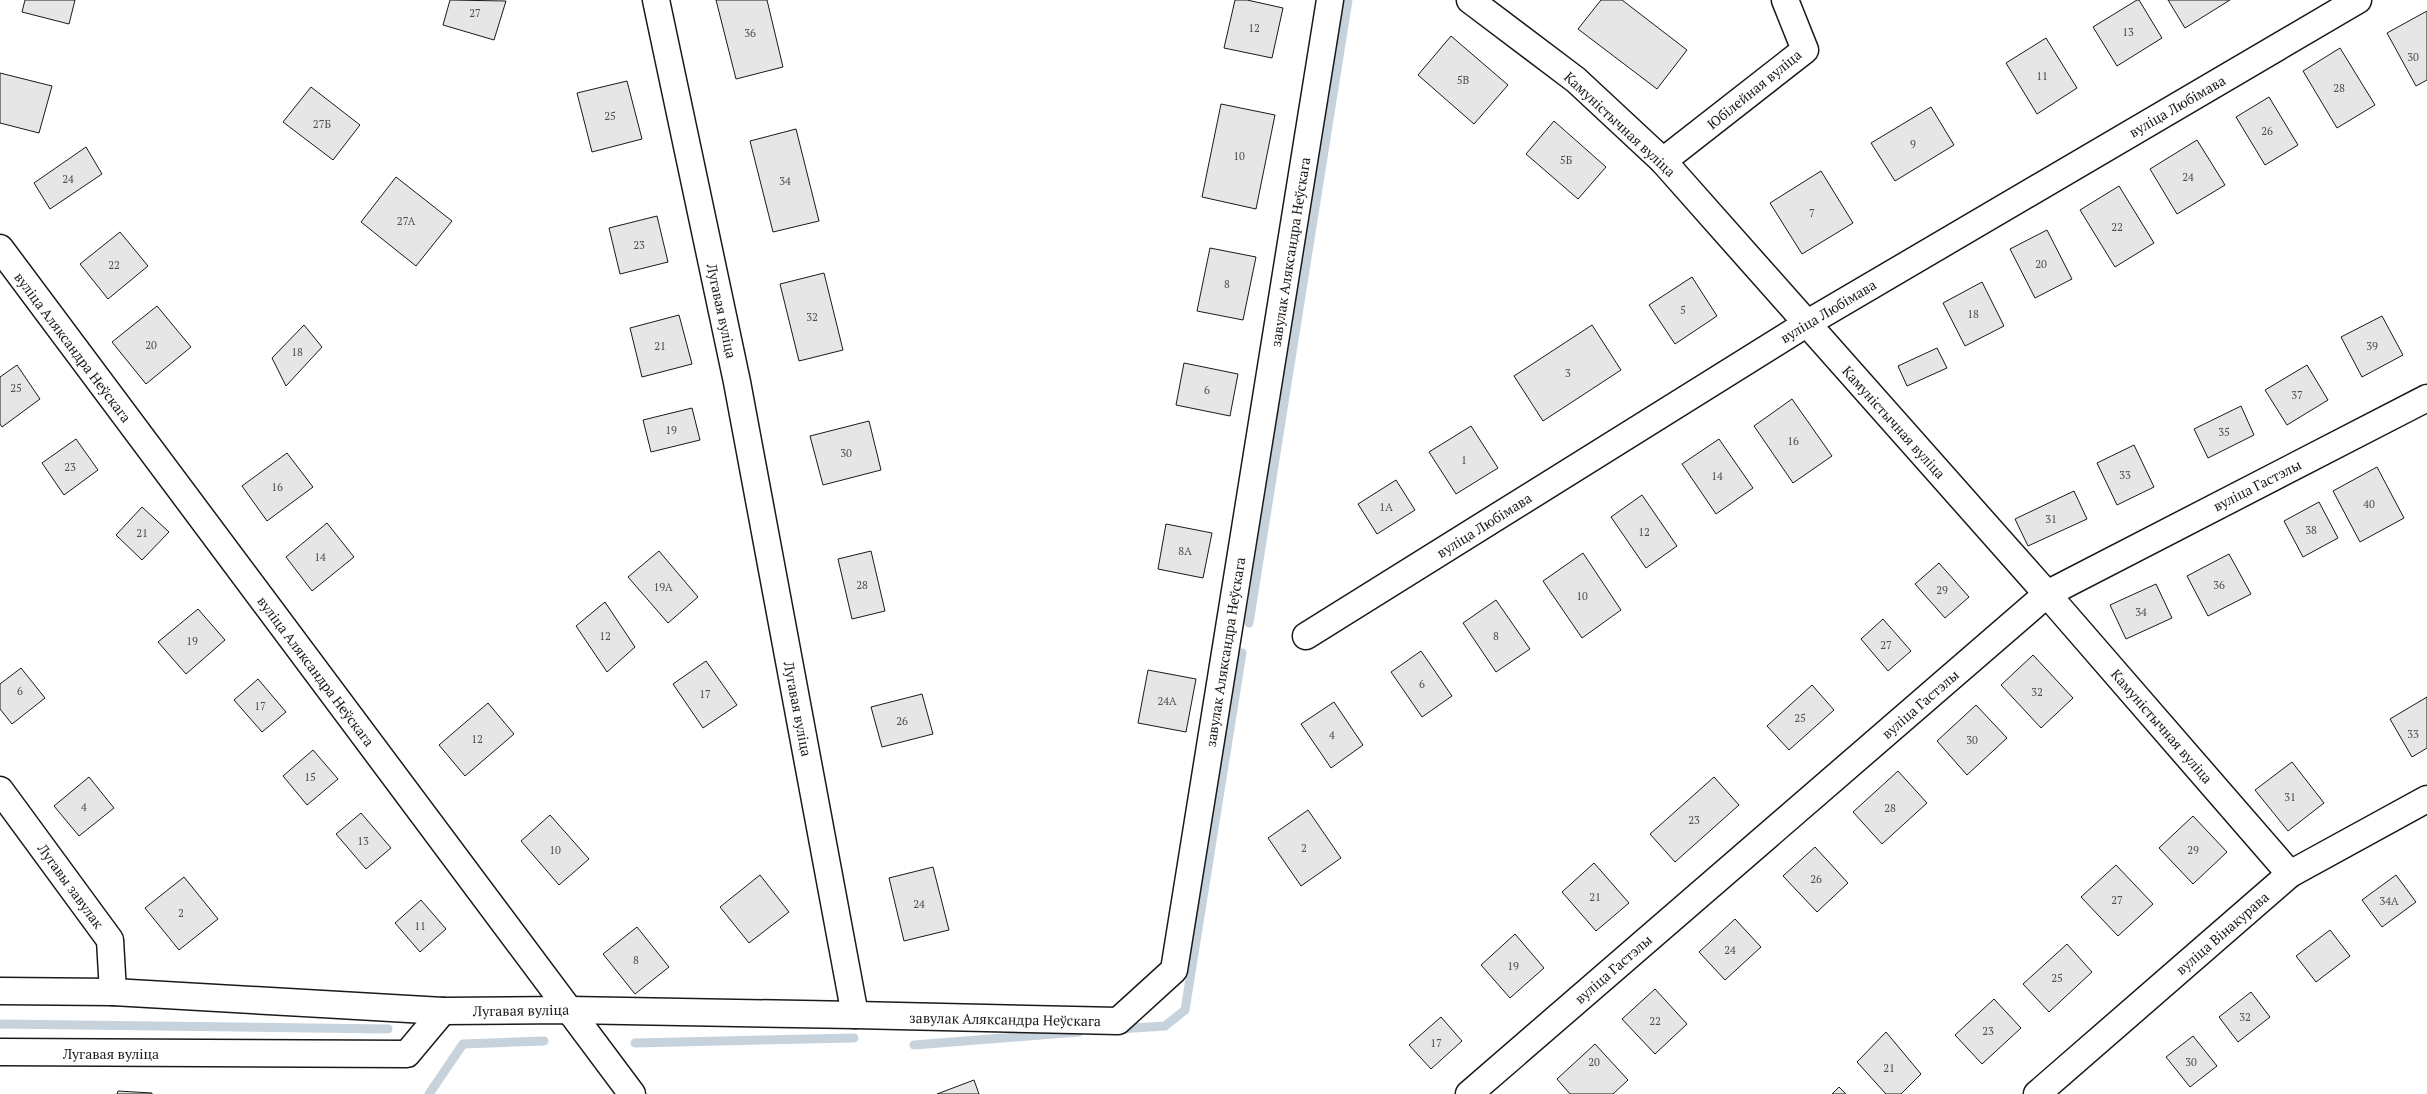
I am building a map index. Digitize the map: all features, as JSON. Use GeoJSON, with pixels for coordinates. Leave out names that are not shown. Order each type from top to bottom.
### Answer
{"type":"FeatureCollection","features":[{"type":"Feature","properties":{"kind":"street","name":"Лугавая вуліца"},"geometry":{"type":"LineString","coordinates":[[0,991],[113,992],[443,1011],[569,1010],[855,1015],[736,382],[656,0]]}},
{"type":"Feature","properties":{"kind":"street","name":"завулак Аляксандра Неўскага"},"geometry":{"type":"LineString","coordinates":[[855,1015],[1118,1021],[1174,970],[1330,0]]}},
{"type":"Feature","properties":{"kind":"street","name":"Камуністычная вуліца"},"geometry":{"type":"LineString","coordinates":[[1470,0],[1576,80],[1662,161],[2047,594],[2290,874]]}},
{"type":"Feature","properties":{"kind":"street","name":"Юбілейная вуліца"},"geometry":{"type":"LineString","coordinates":[[1662,161],[1805,50],[1785,0]]}},
{"type":"Feature","properties":{"kind":"street","name":"вуліца Любімава"},"geometry":{"type":"LineString","coordinates":[[1306,636],[1806,324],[2358,0]]}},
{"type":"Feature","properties":{"kind":"street","name":"вуліца Аляксандра Неўскага"},"geometry":{"type":"LineString","coordinates":[[0,248],[632,1094]]}},
{"type":"Feature","properties":{"kind":"street","name":"вуліца Гастэлы"},"geometry":{"type":"LineString","coordinates":[[1469,1094],[2047,594],[2427,398]]}},
{"type":"Feature","properties":{"kind":"street","name":"Лугавы завулак"},"geometry":{"type":"LineString","coordinates":[[0,790],[110,940],[113,992]]}},
{"type":"Feature","properties":{"kind":"street","name":"вуліца Вінакурава"},"geometry":{"type":"LineString","coordinates":[[2036,1094],[2290,874],[2427,799]]}},
{"type":"Feature","properties":{"kind":"street","name":"Лугавая вуліца"},"geometry":{"type":"LineString","coordinates":[[0,1052],[407,1054],[443,1011]]}},
{"type":"Feature","properties":{"kind":"building"},"geometry":{"type":"Polygon","coordinates":[[[25,0],[75,0],[69,24],[22,12],[25,0]]]}},
{"type":"Feature","properties":{"kind":"building"},"geometry":{"type":"Polygon","coordinates":[[[450,0],[506,1],[494,40],[443,25],[450,0]]]}},
{"type":"Feature","properties":{"kind":"building"},"geometry":{"type":"Polygon","coordinates":[[[716,0],[767,0],[783,67],[736,79],[716,0]]]}},
{"type":"Feature","properties":{"kind":"building"},"geometry":{"type":"Polygon","coordinates":[[[1235,0],[1247,0],[1283,8],[1272,58],[1224,48],[1235,0]]]}},
{"type":"Feature","properties":{"kind":"building"},"geometry":{"type":"Polygon","coordinates":[[[1601,0],[1622,0],[1687,50],[1657,89],[1578,29],[1601,0]]]}},
{"type":"Feature","properties":{"kind":"building"},"geometry":{"type":"Polygon","coordinates":[[[2139,0],[2162,38],[2117,66],[2093,27],[2139,0]]]}},
{"type":"Feature","properties":{"kind":"building"},"geometry":{"type":"Polygon","coordinates":[[[2168,0],[2230,0],[2185,28],[2168,0]]]}},
{"type":"Feature","properties":{"kind":"building"},"geometry":{"type":"Polygon","coordinates":[[[2427,11],[2427,80],[2416,86],[2387,33],[2427,11]]]}},
{"type":"Feature","properties":{"kind":"building"},"geometry":{"type":"Polygon","coordinates":[[[1451,36],[1508,85],[1474,124],[1418,75],[1451,36]]]}},
{"type":"Feature","properties":{"kind":"building"},"geometry":{"type":"Polygon","coordinates":[[[2046,38],[2077,88],[2037,114],[2006,63],[2046,38]]]}},
{"type":"Feature","properties":{"kind":"building"},"geometry":{"type":"Polygon","coordinates":[[[2340,48],[2375,105],[2337,128],[2303,71],[2340,48]]]}},
{"type":"Feature","properties":{"kind":"building"},"geometry":{"type":"Polygon","coordinates":[[[0,73],[52,86],[39,133],[0,123],[0,73]]]}},
{"type":"Feature","properties":{"kind":"building"},"geometry":{"type":"Polygon","coordinates":[[[627,81],[642,139],[592,152],[577,93],[627,81]]]}},
{"type":"Feature","properties":{"kind":"building"},"geometry":{"type":"Polygon","coordinates":[[[311,87],[360,125],[333,160],[283,122],[311,87]]]}},
{"type":"Feature","properties":{"kind":"building"},"geometry":{"type":"Polygon","coordinates":[[[2269,97],[2298,145],[2265,165],[2236,117],[2269,97]]]}},
{"type":"Feature","properties":{"kind":"building"},"geometry":{"type":"Polygon","coordinates":[[[1221,104],[1275,115],[1256,209],[1202,197],[1221,104]]]}},
{"type":"Feature","properties":{"kind":"building"},"geometry":{"type":"Polygon","coordinates":[[[1931,107],[1954,145],[1895,181],[1871,143],[1931,107]]]}},
{"type":"Feature","properties":{"kind":"building"},"geometry":{"type":"Polygon","coordinates":[[[1554,121],[1606,167],[1578,199],[1526,154],[1554,121]]]}},
{"type":"Feature","properties":{"kind":"building"},"geometry":{"type":"Polygon","coordinates":[[[796,129],[819,221],[773,232],[750,141],[796,129]]]}},
{"type":"Feature","properties":{"kind":"building"},"geometry":{"type":"Polygon","coordinates":[[[2197,140],[2225,185],[2177,214],[2150,169],[2197,140]]]}},
{"type":"Feature","properties":{"kind":"building"},"geometry":{"type":"Polygon","coordinates":[[[86,147],[102,174],[50,209],[34,183],[86,147]]]}},
{"type":"Feature","properties":{"kind":"building"},"geometry":{"type":"Polygon","coordinates":[[[1821,171],[1853,223],[1802,254],[1770,203],[1821,171]]]}},
{"type":"Feature","properties":{"kind":"building"},"geometry":{"type":"Polygon","coordinates":[[[396,177],[452,221],[416,266],[361,222],[396,177]]]}},
{"type":"Feature","properties":{"kind":"building"},"geometry":{"type":"Polygon","coordinates":[[[2119,186],[2154,243],[2115,267],[2080,210],[2119,186]]]}},
{"type":"Feature","properties":{"kind":"building"},"geometry":{"type":"Polygon","coordinates":[[[657,216],[668,262],[620,274],[609,228],[657,216]]]}},
{"type":"Feature","properties":{"kind":"building"},"geometry":{"type":"Polygon","coordinates":[[[2047,230],[2072,279],[2035,298],[2010,249],[2047,230]]]}},
{"type":"Feature","properties":{"kind":"building"},"geometry":{"type":"Polygon","coordinates":[[[120,232],[148,266],[108,299],[80,264],[120,232]]]}},
{"type":"Feature","properties":{"kind":"building"},"geometry":{"type":"Polygon","coordinates":[[[1210,248],[1256,257],[1243,320],[1197,311],[1210,248]]]}},
{"type":"Feature","properties":{"kind":"building"},"geometry":{"type":"Polygon","coordinates":[[[824,273],[843,350],[799,361],[780,284],[824,273]]]}},
{"type":"Feature","properties":{"kind":"building"},"geometry":{"type":"Polygon","coordinates":[[[1692,277],[1717,316],[1675,344],[1649,305],[1692,277]]]}},
{"type":"Feature","properties":{"kind":"building"},"geometry":{"type":"Polygon","coordinates":[[[1982,282],[2004,326],[1965,346],[1943,303],[1982,282]]]}},
{"type":"Feature","properties":{"kind":"building"},"geometry":{"type":"Polygon","coordinates":[[[157,306],[191,347],[146,384],[112,342],[157,306]]]}},
{"type":"Feature","properties":{"kind":"building"},"geometry":{"type":"Polygon","coordinates":[[[679,315],[692,364],[642,377],[630,328],[679,315]]]}},
{"type":"Feature","properties":{"kind":"building"},"geometry":{"type":"Polygon","coordinates":[[[2382,316],[2403,355],[2362,377],[2341,337],[2382,316]]]}},
{"type":"Feature","properties":{"kind":"building"},"geometry":{"type":"Polygon","coordinates":[[[304,325],[322,347],[286,386],[272,358],[304,325]]]}},
{"type":"Feature","properties":{"kind":"building"},"geometry":{"type":"Polygon","coordinates":[[[1592,325],[1621,370],[1543,421],[1514,376],[1592,325]]]}},
{"type":"Feature","properties":{"kind":"building"},"geometry":{"type":"Polygon","coordinates":[[[1937,348],[1947,368],[1907,386],[1898,366],[1937,348]]]}},
{"type":"Feature","properties":{"kind":"building"},"geometry":{"type":"Polygon","coordinates":[[[1184,363],[1238,374],[1230,416],[1176,405],[1184,363]]]}},
{"type":"Feature","properties":{"kind":"building"},"geometry":{"type":"Polygon","coordinates":[[[17,365],[40,399],[2,427],[0,424],[0,377],[17,365]]]}},
{"type":"Feature","properties":{"kind":"building"},"geometry":{"type":"Polygon","coordinates":[[[2307,365],[2328,400],[2287,425],[2265,390],[2307,365]]]}},
{"type":"Feature","properties":{"kind":"building"},"geometry":{"type":"Polygon","coordinates":[[[1792,399],[1832,456],[1793,483],[1754,426],[1792,399]]]}},
{"type":"Feature","properties":{"kind":"building"},"geometry":{"type":"Polygon","coordinates":[[[2241,406],[2254,435],[2208,458],[2194,429],[2241,406]]]}},
{"type":"Feature","properties":{"kind":"building"},"geometry":{"type":"Polygon","coordinates":[[[692,408],[700,440],[651,452],[643,420],[692,408]]]}},
{"type":"Feature","properties":{"kind":"building"},"geometry":{"type":"Polygon","coordinates":[[[869,421],[881,470],[823,485],[810,436],[869,421]]]}},
{"type":"Feature","properties":{"kind":"building"},"geometry":{"type":"Polygon","coordinates":[[[1471,426],[1498,468],[1456,494],[1429,452],[1471,426]]]}},
{"type":"Feature","properties":{"kind":"building"},"geometry":{"type":"Polygon","coordinates":[[[76,439],[98,470],[64,495],[42,463],[76,439]]]}},
{"type":"Feature","properties":{"kind":"building"},"geometry":{"type":"Polygon","coordinates":[[[1719,439],[1753,488],[1716,514],[1682,464],[1719,439]]]}},
{"type":"Feature","properties":{"kind":"building"},"geometry":{"type":"Polygon","coordinates":[[[2134,445],[2154,487],[2117,505],[2097,463],[2134,445]]]}},
{"type":"Feature","properties":{"kind":"building"},"geometry":{"type":"Polygon","coordinates":[[[287,453],[313,487],[267,521],[242,486],[287,453]]]}},
{"type":"Feature","properties":{"kind":"building"},"geometry":{"type":"Polygon","coordinates":[[[2377,467],[2404,518],[2360,542],[2333,491],[2377,467]]]}},
{"type":"Feature","properties":{"kind":"building"},"geometry":{"type":"Polygon","coordinates":[[[1396,480],[1415,510],[1377,534],[1358,504],[1396,480]]]}},
{"type":"Feature","properties":{"kind":"building"},"geometry":{"type":"Polygon","coordinates":[[[2074,491],[2087,519],[2028,546],[2015,519],[2074,491]]]}},
{"type":"Feature","properties":{"kind":"building"},"geometry":{"type":"Polygon","coordinates":[[[1642,495],[1677,546],[1646,568],[1611,517],[1642,495]]]}},
{"type":"Feature","properties":{"kind":"building"},"geometry":{"type":"Polygon","coordinates":[[[2319,502],[2338,538],[2303,557],[2284,521],[2319,502]]]}},
{"type":"Feature","properties":{"kind":"building"},"geometry":{"type":"Polygon","coordinates":[[[142,507],[169,532],[142,560],[116,535],[142,507]]]}},
{"type":"Feature","properties":{"kind":"building"},"geometry":{"type":"Polygon","coordinates":[[[327,523],[354,557],[312,591],[286,557],[327,523]]]}},
{"type":"Feature","properties":{"kind":"building"},"geometry":{"type":"Polygon","coordinates":[[[1166,524],[1212,533],[1203,578],[1158,569],[1166,524]]]}},
{"type":"Feature","properties":{"kind":"building"},"geometry":{"type":"Polygon","coordinates":[[[659,551],[698,597],[668,623],[628,577],[659,551]]]}},
{"type":"Feature","properties":{"kind":"building"},"geometry":{"type":"Polygon","coordinates":[[[871,551],[885,611],[852,619],[838,559],[871,551]]]}},
{"type":"Feature","properties":{"kind":"building"},"geometry":{"type":"Polygon","coordinates":[[[1583,553],[1621,610],[1582,638],[1543,581],[1583,553]]]}},
{"type":"Feature","properties":{"kind":"building"},"geometry":{"type":"Polygon","coordinates":[[[2229,554],[2251,594],[2208,616],[2187,576],[2229,554]]]}},
{"type":"Feature","properties":{"kind":"building"},"geometry":{"type":"Polygon","coordinates":[[[1939,563],[1969,597],[1945,618],[1915,584],[1939,563]]]}},
{"type":"Feature","properties":{"kind":"building"},"geometry":{"type":"Polygon","coordinates":[[[2156,584],[2172,618],[2126,639],[2110,605],[2156,584]]]}},
{"type":"Feature","properties":{"kind":"building"},"geometry":{"type":"Polygon","coordinates":[[[1496,600],[1530,649],[1496,672],[1463,623],[1496,600]]]}},
{"type":"Feature","properties":{"kind":"building"},"geometry":{"type":"Polygon","coordinates":[[[605,602],[635,647],[607,672],[576,626],[605,602]]]}},
{"type":"Feature","properties":{"kind":"building"},"geometry":{"type":"Polygon","coordinates":[[[198,609],[225,640],[186,674],[158,642],[198,609]]]}},
{"type":"Feature","properties":{"kind":"building"},"geometry":{"type":"Polygon","coordinates":[[[1883,619],[1911,651],[1888,671],[1861,639],[1883,619]]]}},
{"type":"Feature","properties":{"kind":"building"},"geometry":{"type":"Polygon","coordinates":[[[1421,651],[1452,696],[1422,717],[1391,672],[1421,651]]]}},
{"type":"Feature","properties":{"kind":"building"},"geometry":{"type":"Polygon","coordinates":[[[2033,655],[2073,698],[2041,728],[2001,685],[2033,655]]]}},
{"type":"Feature","properties":{"kind":"building"},"geometry":{"type":"Polygon","coordinates":[[[706,661],[737,705],[703,728],[673,684],[706,661]]]}},
{"type":"Feature","properties":{"kind":"building"},"geometry":{"type":"Polygon","coordinates":[[[21,668],[45,698],[12,724],[0,709],[0,684],[21,668]]]}},
{"type":"Feature","properties":{"kind":"building"},"geometry":{"type":"Polygon","coordinates":[[[1148,670],[1196,679],[1186,732],[1138,723],[1148,670]]]}},
{"type":"Feature","properties":{"kind":"building"},"geometry":{"type":"Polygon","coordinates":[[[258,679],[286,712],[262,732],[234,700],[258,679]]]}},
{"type":"Feature","properties":{"kind":"building"},"geometry":{"type":"Polygon","coordinates":[[[1812,685],[1834,710],[1789,750],[1767,726],[1812,685]]]}},
{"type":"Feature","properties":{"kind":"building"},"geometry":{"type":"Polygon","coordinates":[[[922,694],[933,734],[882,747],[871,707],[922,694]]]}},
{"type":"Feature","properties":{"kind":"building"},"geometry":{"type":"Polygon","coordinates":[[[2427,697],[2427,748],[2412,757],[2390,719],[2427,697]]]}},
{"type":"Feature","properties":{"kind":"building"},"geometry":{"type":"Polygon","coordinates":[[[1334,702],[1363,745],[1331,768],[1301,724],[1334,702]]]}},
{"type":"Feature","properties":{"kind":"building"},"geometry":{"type":"Polygon","coordinates":[[[488,703],[514,734],[465,776],[439,745],[488,703]]]}},
{"type":"Feature","properties":{"kind":"building"},"geometry":{"type":"Polygon","coordinates":[[[1976,705],[2007,738],[1967,775],[1937,741],[1976,705]]]}},
{"type":"Feature","properties":{"kind":"building"},"geometry":{"type":"Polygon","coordinates":[[[313,750],[338,779],[307,805],[283,776],[313,750]]]}},
{"type":"Feature","properties":{"kind":"building"},"geometry":{"type":"Polygon","coordinates":[[[2292,762],[2324,803],[2288,831],[2255,790],[2292,762]]]}},
{"type":"Feature","properties":{"kind":"building"},"geometry":{"type":"Polygon","coordinates":[[[1898,771],[1927,803],[1882,844],[1853,812],[1898,771]]]}},
{"type":"Feature","properties":{"kind":"building"},"geometry":{"type":"Polygon","coordinates":[[[89,777],[114,808],[79,836],[54,806],[89,777]]]}},
{"type":"Feature","properties":{"kind":"building"},"geometry":{"type":"Polygon","coordinates":[[[1714,777],[1739,805],[1675,862],[1650,834],[1714,777]]]}},
{"type":"Feature","properties":{"kind":"building"},"geometry":{"type":"Polygon","coordinates":[[[1308,810],[1341,858],[1301,886],[1268,838],[1308,810]]]}},
{"type":"Feature","properties":{"kind":"building"},"geometry":{"type":"Polygon","coordinates":[[[361,813],[391,848],[366,869],[336,834],[361,813]]]}},
{"type":"Feature","properties":{"kind":"building"},"geometry":{"type":"Polygon","coordinates":[[[550,815],[589,859],[559,885],[521,841],[550,815]]]}},
{"type":"Feature","properties":{"kind":"building"},"geometry":{"type":"Polygon","coordinates":[[[2193,816],[2227,852],[2193,884],[2159,848],[2193,816]]]}},
{"type":"Feature","properties":{"kind":"building"},"geometry":{"type":"Polygon","coordinates":[[[1815,847],[1848,883],[1817,912],[1783,876],[1815,847]]]}},
{"type":"Feature","properties":{"kind":"building"},"geometry":{"type":"Polygon","coordinates":[[[1594,863],[1629,903],[1596,931],[1562,892],[1594,863]]]}},
{"type":"Feature","properties":{"kind":"building"},"geometry":{"type":"Polygon","coordinates":[[[2116,865],[2153,904],[2118,936],[2081,897],[2116,865]]]}},
{"type":"Feature","properties":{"kind":"building"},"geometry":{"type":"Polygon","coordinates":[[[933,867],[949,930],[904,941],[889,878],[933,867]]]}},
{"type":"Feature","properties":{"kind":"building"},"geometry":{"type":"Polygon","coordinates":[[[760,875],[789,912],[749,943],[720,907],[760,875]]]}},
{"type":"Feature","properties":{"kind":"building"},"geometry":{"type":"Polygon","coordinates":[[[2396,875],[2416,902],[2382,927],[2362,900],[2396,875]]]}},
{"type":"Feature","properties":{"kind":"building"},"geometry":{"type":"Polygon","coordinates":[[[184,877],[218,919],[179,950],[145,908],[184,877]]]}},
{"type":"Feature","properties":{"kind":"building"},"geometry":{"type":"Polygon","coordinates":[[[421,900],[446,929],[420,952],[395,923],[421,900]]]}},
{"type":"Feature","properties":{"kind":"building"},"geometry":{"type":"Polygon","coordinates":[[[1735,919],[1761,947],[1725,980],[1699,952],[1735,919]]]}},
{"type":"Feature","properties":{"kind":"building"},"geometry":{"type":"Polygon","coordinates":[[[637,927],[669,967],[635,994],[603,954],[637,927]]]}},
{"type":"Feature","properties":{"kind":"building"},"geometry":{"type":"Polygon","coordinates":[[[2330,930],[2350,956],[2316,982],[2296,956],[2330,930]]]}},
{"type":"Feature","properties":{"kind":"building"},"geometry":{"type":"Polygon","coordinates":[[[1515,934],[1544,968],[1510,998],[1481,965],[1515,934]]]}},
{"type":"Feature","properties":{"kind":"building"},"geometry":{"type":"Polygon","coordinates":[[[2067,944],[2092,972],[2049,1012],[2023,984],[2067,944]]]}},
{"type":"Feature","properties":{"kind":"building"},"geometry":{"type":"Polygon","coordinates":[[[1655,989],[1687,1024],[1655,1054],[1622,1019],[1655,989]]]}},
{"type":"Feature","properties":{"kind":"building"},"geometry":{"type":"Polygon","coordinates":[[[2251,992],[2270,1017],[2238,1042],[2219,1017],[2251,992]]]}},
{"type":"Feature","properties":{"kind":"building"},"geometry":{"type":"Polygon","coordinates":[[[1994,999],[2021,1028],[1982,1064],[1955,1035],[1994,999]]]}},
{"type":"Feature","properties":{"kind":"building"},"geometry":{"type":"Polygon","coordinates":[[[1441,1017],[1462,1041],[1431,1069],[1409,1045],[1441,1017]]]}},
{"type":"Feature","properties":{"kind":"building"},"geometry":{"type":"Polygon","coordinates":[[[1886,1032],[1921,1074],[1901,1094],[1886,1094],[1857,1062],[1886,1032]]]}},
{"type":"Feature","properties":{"kind":"building"},"geometry":{"type":"Polygon","coordinates":[[[2193,1036],[2217,1066],[2190,1087],[2166,1057],[2193,1036]]]}},
{"type":"Feature","properties":{"kind":"building"},"geometry":{"type":"Polygon","coordinates":[[[1595,1044],[1628,1080],[1613,1094],[1570,1094],[1557,1079],[1595,1044]]]}},
{"type":"Feature","properties":{"kind":"building"},"geometry":{"type":"Polygon","coordinates":[[[974,1080],[979,1094],[937,1094],[974,1080]]]}},
{"type":"Feature","properties":{"kind":"building"},"geometry":{"type":"Polygon","coordinates":[[[1839,1087],[1846,1094],[1832,1094],[1839,1087]]]}},
{"type":"Feature","properties":{"kind":"building"},"geometry":{"type":"Polygon","coordinates":[[[118,1091],[152,1093],[152,1094],[117,1094],[118,1091]]]}},
{"type":"Feature","properties":{"kind":"waterway"},"geometry":{"type":"LineString","coordinates":[[1249,623],[1348,0]]}},
{"type":"Feature","properties":{"kind":"waterway"},"geometry":{"type":"LineString","coordinates":[[1119,1029],[1165,1026],[1185,1010],[1242,653]]}},
{"type":"Feature","properties":{"kind":"waterway"},"geometry":{"type":"LineString","coordinates":[[0,1024],[388,1029]]}},
{"type":"Feature","properties":{"kind":"waterway"},"geometry":{"type":"LineString","coordinates":[[914,1045],[1079,1032]]}},
{"type":"Feature","properties":{"kind":"waterway"},"geometry":{"type":"LineString","coordinates":[[635,1043],[854,1038]]}},
{"type":"Feature","properties":{"kind":"waterway"},"geometry":{"type":"LineString","coordinates":[[429,1094],[463,1044],[544,1041]]}}]}
